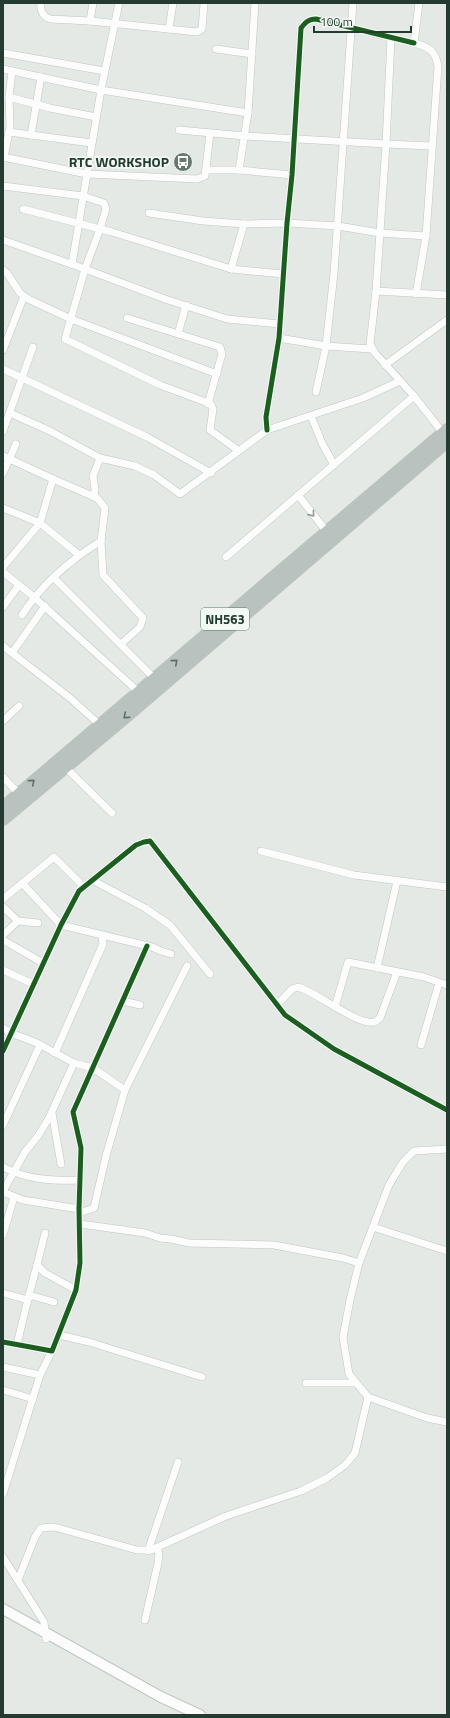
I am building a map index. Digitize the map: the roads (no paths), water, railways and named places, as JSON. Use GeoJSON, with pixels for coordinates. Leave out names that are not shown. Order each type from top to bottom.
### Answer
{"type":"FeatureCollection","features":[{"type":"Feature","properties":{"kind":"highway","name":"NH563"},"geometry":{"type":"LineString","coordinates":[[3,808],[100,725],[142,697],[155,679],[327,532],[446,435]]}},
{"type":"Feature","properties":{"kind":"highway","name":"NH563"},"geometry":{"type":"LineString","coordinates":[[3,819],[65,767],[142,697],[257,603],[446,435]]}},
{"type":"Feature","properties":{"kind":"street"},"geometry":{"type":"LineString","coordinates":[[41,3],[41,10],[46,17],[197,32],[200,31],[203,26],[204,3]]}},
{"type":"Feature","properties":{"kind":"street"},"geometry":{"type":"LineString","coordinates":[[90,21],[93,3]]}},
{"type":"Feature","properties":{"kind":"street"},"geometry":{"type":"LineString","coordinates":[[72,264],[91,143],[104,71],[119,3]]}},
{"type":"Feature","properties":{"kind":"street"},"geometry":{"type":"LineString","coordinates":[[169,29],[173,3]]}},
{"type":"Feature","properties":{"kind":"street"},"geometry":{"type":"LineString","coordinates":[[239,170],[248,113],[255,3]]}},
{"type":"Feature","properties":{"kind":"street"},"geometry":{"type":"LineString","coordinates":[[316,392],[326,346],[338,226],[353,3]]}},
{"type":"Feature","properties":{"kind":"street"},"geometry":{"type":"LineString","coordinates":[[414,43],[419,3]]}},
{"type":"Feature","properties":{"kind":"street"},"geometry":{"type":"LineString","coordinates":[[267,430],[266,417],[279,338],[286,223],[292,175],[301,28],[310,19],[425,46],[436,56],[438,66],[426,236],[416,294]]}},
{"type":"Feature","properties":{"kind":"street"},"geometry":{"type":"LineString","coordinates":[[391,38],[386,144],[376,291],[370,338],[371,349],[414,396],[446,435]]}},
{"type":"Feature","properties":{"kind":"street"},"geometry":{"type":"LineString","coordinates":[[216,49],[252,54]]}},
{"type":"Feature","properties":{"kind":"street"},"geometry":{"type":"LineString","coordinates":[[3,53],[104,71]]}},
{"type":"Feature","properties":{"kind":"street"},"geometry":{"type":"LineString","coordinates":[[3,69],[101,90],[248,113]]}},
{"type":"Feature","properties":{"kind":"street"},"geometry":{"type":"LineString","coordinates":[[12,71],[4,157],[87,174],[197,179],[203,178],[206,170],[210,133]]}},
{"type":"Feature","properties":{"kind":"street"},"geometry":{"type":"LineString","coordinates":[[31,135],[41,77]]}},
{"type":"Feature","properties":{"kind":"street"},"geometry":{"type":"LineString","coordinates":[[9,97],[36,105],[96,117]]}},
{"type":"Feature","properties":{"kind":"street"},"geometry":{"type":"LineString","coordinates":[[7,128],[31,135],[91,143]]}},
{"type":"Feature","properties":{"kind":"street"},"geometry":{"type":"LineString","coordinates":[[179,130],[245,136],[432,146]]}},
{"type":"Feature","properties":{"kind":"street"},"geometry":{"type":"LineString","coordinates":[[206,170],[239,170],[292,175]]}},
{"type":"Feature","properties":{"kind":"street"},"geometry":{"type":"LineString","coordinates":[[4,188],[83,196],[104,203],[106,209],[85,268],[64,339],[160,385],[211,404],[213,408],[210,430],[239,451]]}},
{"type":"Feature","properties":{"kind":"street"},"geometry":{"type":"LineString","coordinates":[[23,209],[100,229],[231,269],[283,274]]}},
{"type":"Feature","properties":{"kind":"street"},"geometry":{"type":"LineString","coordinates":[[149,213],[244,224],[286,223],[338,226],[380,233],[426,236]]}},
{"type":"Feature","properties":{"kind":"street"},"geometry":{"type":"LineString","coordinates":[[231,269],[244,224]]}},
{"type":"Feature","properties":{"kind":"street"},"geometry":{"type":"LineString","coordinates":[[3,240],[227,319],[279,324]]}},
{"type":"Feature","properties":{"kind":"street"},"geometry":{"type":"LineString","coordinates":[[3,270],[7,273],[15,287],[28,299],[71,319],[217,374]]}},
{"type":"Feature","properties":{"kind":"street"},"geometry":{"type":"LineString","coordinates":[[376,291],[447,295]]}},
{"type":"Feature","properties":{"kind":"street"},"geometry":{"type":"LineString","coordinates":[[3,350],[24,296]]}},
{"type":"Feature","properties":{"kind":"street"},"geometry":{"type":"LineString","coordinates":[[178,334],[186,305]]}},
{"type":"Feature","properties":{"kind":"street"},"geometry":{"type":"LineString","coordinates":[[127,318],[220,347],[222,354],[208,404]]}},
{"type":"Feature","properties":{"kind":"street"},"geometry":{"type":"LineString","coordinates":[[385,365],[447,320]]}},
{"type":"Feature","properties":{"kind":"street"},"geometry":{"type":"LineString","coordinates":[[279,338],[326,346],[371,349]]}},
{"type":"Feature","properties":{"kind":"street"},"geometry":{"type":"LineString","coordinates":[[3,431],[33,347]]}},
{"type":"Feature","properties":{"kind":"street"},"geometry":{"type":"LineString","coordinates":[[3,369],[146,437],[210,473]]}},
{"type":"Feature","properties":{"kind":"street"},"geometry":{"type":"LineString","coordinates":[[10,413],[50,431],[100,458],[136,466],[154,475],[180,494],[267,430],[364,398],[400,381]]}},
{"type":"Feature","properties":{"kind":"street"},"geometry":{"type":"LineString","coordinates":[[226,557],[414,396]]}},
{"type":"Feature","properties":{"kind":"street"},"geometry":{"type":"LineString","coordinates":[[311,416],[322,443],[334,465]]}},
{"type":"Feature","properties":{"kind":"street"},"geometry":{"type":"LineString","coordinates":[[3,474],[6,458],[16,444]]}},
{"type":"Feature","properties":{"kind":"street"},"geometry":{"type":"LineString","coordinates":[[6,458],[94,497],[105,508],[101,541],[103,575],[143,618],[140,626],[121,644]]}},
{"type":"Feature","properties":{"kind":"street"},"geometry":{"type":"LineString","coordinates":[[94,497],[95,489],[93,476],[100,458]]}},
{"type":"Feature","properties":{"kind":"street"},"geometry":{"type":"LineString","coordinates":[[3,567],[40,523],[53,479]]}},
{"type":"Feature","properties":{"kind":"street"},"geometry":{"type":"LineString","coordinates":[[298,495],[327,532]]}},
{"type":"Feature","properties":{"kind":"street"},"geometry":{"type":"LineString","coordinates":[[3,508],[40,523],[79,555]]}},
{"type":"Feature","properties":{"kind":"street"},"geometry":{"type":"LineString","coordinates":[[22,615],[34,597],[54,578],[79,555],[101,541]]}},
{"type":"Feature","properties":{"kind":"street"},"geometry":{"type":"LineString","coordinates":[[3,572],[45,606],[130,684],[142,697]]}},
{"type":"Feature","properties":{"kind":"street"},"geometry":{"type":"LineString","coordinates":[[54,578],[155,679]]}},
{"type":"Feature","properties":{"kind":"street"},"geometry":{"type":"LineString","coordinates":[[3,607],[19,586]]}},
{"type":"Feature","properties":{"kind":"street"},"geometry":{"type":"LineString","coordinates":[[12,653],[45,606]]}},
{"type":"Feature","properties":{"kind":"street"},"geometry":{"type":"LineString","coordinates":[[3,646],[70,698],[100,725]]}},
{"type":"Feature","properties":{"kind":"street"},"geometry":{"type":"LineString","coordinates":[[3,721],[19,706]]}},
{"type":"Feature","properties":{"kind":"street"},"geometry":{"type":"LineString","coordinates":[[65,767],[112,813]]}},
{"type":"Feature","properties":{"kind":"street"},"geometry":{"type":"LineString","coordinates":[[3,777],[19,794]]}},
{"type":"Feature","properties":{"kind":"street"},"geometry":{"type":"LineString","coordinates":[[3,1051],[60,925],[79,891],[136,845],[150,841],[285,1015],[334,1049],[447,1110]]}},
{"type":"Feature","properties":{"kind":"street"},"geometry":{"type":"LineString","coordinates":[[261,851],[354,875],[447,887]]}},
{"type":"Feature","properties":{"kind":"street"},"geometry":{"type":"LineString","coordinates":[[3,899],[54,857],[84,887]]}},
{"type":"Feature","properties":{"kind":"street"},"geometry":{"type":"LineString","coordinates":[[92,880],[144,908],[170,925],[210,974]]}},
{"type":"Feature","properties":{"kind":"street"},"geometry":{"type":"LineString","coordinates":[[377,968],[397,881]]}},
{"type":"Feature","properties":{"kind":"street"},"geometry":{"type":"LineString","coordinates":[[22,883],[60,925],[147,946],[171,954]]}},
{"type":"Feature","properties":{"kind":"street"},"geometry":{"type":"LineString","coordinates":[[3,907],[18,921],[38,923]]}},
{"type":"Feature","properties":{"kind":"street"},"geometry":{"type":"LineString","coordinates":[[3,935],[18,921]]}},
{"type":"Feature","properties":{"kind":"street"},"geometry":{"type":"LineString","coordinates":[[55,1053],[103,944],[102,935]]}},
{"type":"Feature","properties":{"kind":"street"},"geometry":{"type":"LineString","coordinates":[[3,940],[43,963]]}},
{"type":"Feature","properties":{"kind":"street"},"geometry":{"type":"LineString","coordinates":[[3,1494],[40,1375],[59,1335],[76,1290],[80,1263],[79,1211],[82,1148],[73,1112],[124,1001],[147,946]]}},
{"type":"Feature","properties":{"kind":"street"},"geometry":{"type":"LineString","coordinates":[[335,1007],[348,962],[424,977],[447,985]]}},
{"type":"Feature","properties":{"kind":"street"},"geometry":{"type":"LineString","coordinates":[[74,1063],[52,1113],[38,1136],[25,1152],[3,1191],[14,1197],[79,1211],[94,1208],[106,1156],[125,1090],[187,966]]}},
{"type":"Feature","properties":{"kind":"street"},"geometry":{"type":"LineString","coordinates":[[3,970],[33,984]]}},
{"type":"Feature","properties":{"kind":"street"},"geometry":{"type":"LineString","coordinates":[[277,1004],[292,989],[298,987],[335,1007],[366,1021],[375,1022],[380,1018],[397,972]]}},
{"type":"Feature","properties":{"kind":"street"},"geometry":{"type":"LineString","coordinates":[[421,1045],[439,982]]}},
{"type":"Feature","properties":{"kind":"street"},"geometry":{"type":"LineString","coordinates":[[124,1001],[140,1005]]}},
{"type":"Feature","properties":{"kind":"street"},"geometry":{"type":"LineString","coordinates":[[3,1028],[74,1063],[93,1068],[125,1090]]}},
{"type":"Feature","properties":{"kind":"street"},"geometry":{"type":"LineString","coordinates":[[3,1125],[40,1045]]}},
{"type":"Feature","properties":{"kind":"street"},"geometry":{"type":"LineString","coordinates":[[52,1113],[62,1164]]}},
{"type":"Feature","properties":{"kind":"street"},"geometry":{"type":"LineString","coordinates":[[447,1149],[414,1151],[403,1162],[389,1185],[372,1227],[360,1263],[350,1300],[343,1337],[349,1374],[368,1397],[427,1418],[447,1422]]}},
{"type":"Feature","properties":{"kind":"street"},"geometry":{"type":"LineString","coordinates":[[3,1167],[14,1173],[51,1181],[80,1180]]}},
{"type":"Feature","properties":{"kind":"street"},"geometry":{"type":"LineString","coordinates":[[3,1235],[14,1197]]}},
{"type":"Feature","properties":{"kind":"street"},"geometry":{"type":"LineString","coordinates":[[80,1224],[146,1233],[160,1238],[189,1243],[274,1244],[343,1258],[360,1263]]}},
{"type":"Feature","properties":{"kind":"street"},"geometry":{"type":"LineString","coordinates":[[372,1227],[447,1251]]}},
{"type":"Feature","properties":{"kind":"street"},"geometry":{"type":"LineString","coordinates":[[17,1344],[45,1234]]}},
{"type":"Feature","properties":{"kind":"street"},"geometry":{"type":"LineString","coordinates":[[36,1265],[45,1273],[76,1290]]}},
{"type":"Feature","properties":{"kind":"street"},"geometry":{"type":"LineString","coordinates":[[3,1293],[54,1302]]}},
{"type":"Feature","properties":{"kind":"street"},"geometry":{"type":"LineString","coordinates":[[59,1335],[89,1342],[202,1377]]}},
{"type":"Feature","properties":{"kind":"street"},"geometry":{"type":"LineString","coordinates":[[3,1342],[52,1351]]}},
{"type":"Feature","properties":{"kind":"street"},"geometry":{"type":"LineString","coordinates":[[3,1367],[40,1375]]}},
{"type":"Feature","properties":{"kind":"street"},"geometry":{"type":"LineString","coordinates":[[306,1383],[355,1383]]}},
{"type":"Feature","properties":{"kind":"street"},"geometry":{"type":"LineString","coordinates":[[3,1390],[33,1399]]}},
{"type":"Feature","properties":{"kind":"street"},"geometry":{"type":"LineString","coordinates":[[18,1580],[38,1531],[45,1527],[54,1527],[137,1550],[148,1551],[226,1516],[301,1491],[327,1478],[345,1465],[355,1453],[368,1397]]}},
{"type":"Feature","properties":{"kind":"street"},"geometry":{"type":"LineString","coordinates":[[148,1551],[178,1462]]}},
{"type":"Feature","properties":{"kind":"street"},"geometry":{"type":"LineString","coordinates":[[145,1620],[159,1558],[157,1548]]}},
{"type":"Feature","properties":{"kind":"street"},"geometry":{"type":"LineString","coordinates":[[3,1556],[44,1622],[46,1636]]}},
{"type":"Feature","properties":{"kind":"street"},"geometry":{"type":"LineString","coordinates":[[3,1609],[46,1636],[159,1701],[187,1715]]}},
{"type":"Feature","properties":{"kind":"street"},"geometry":{"type":"LineString","coordinates":[[3,1617],[46,1636],[161,1697],[200,1715]]}},
{"type":"Feature","properties":{"kind":"place","name":"RTC WORKSHOP"},"geometry":{"type":"Point","coordinates":[183,162]}}]}
